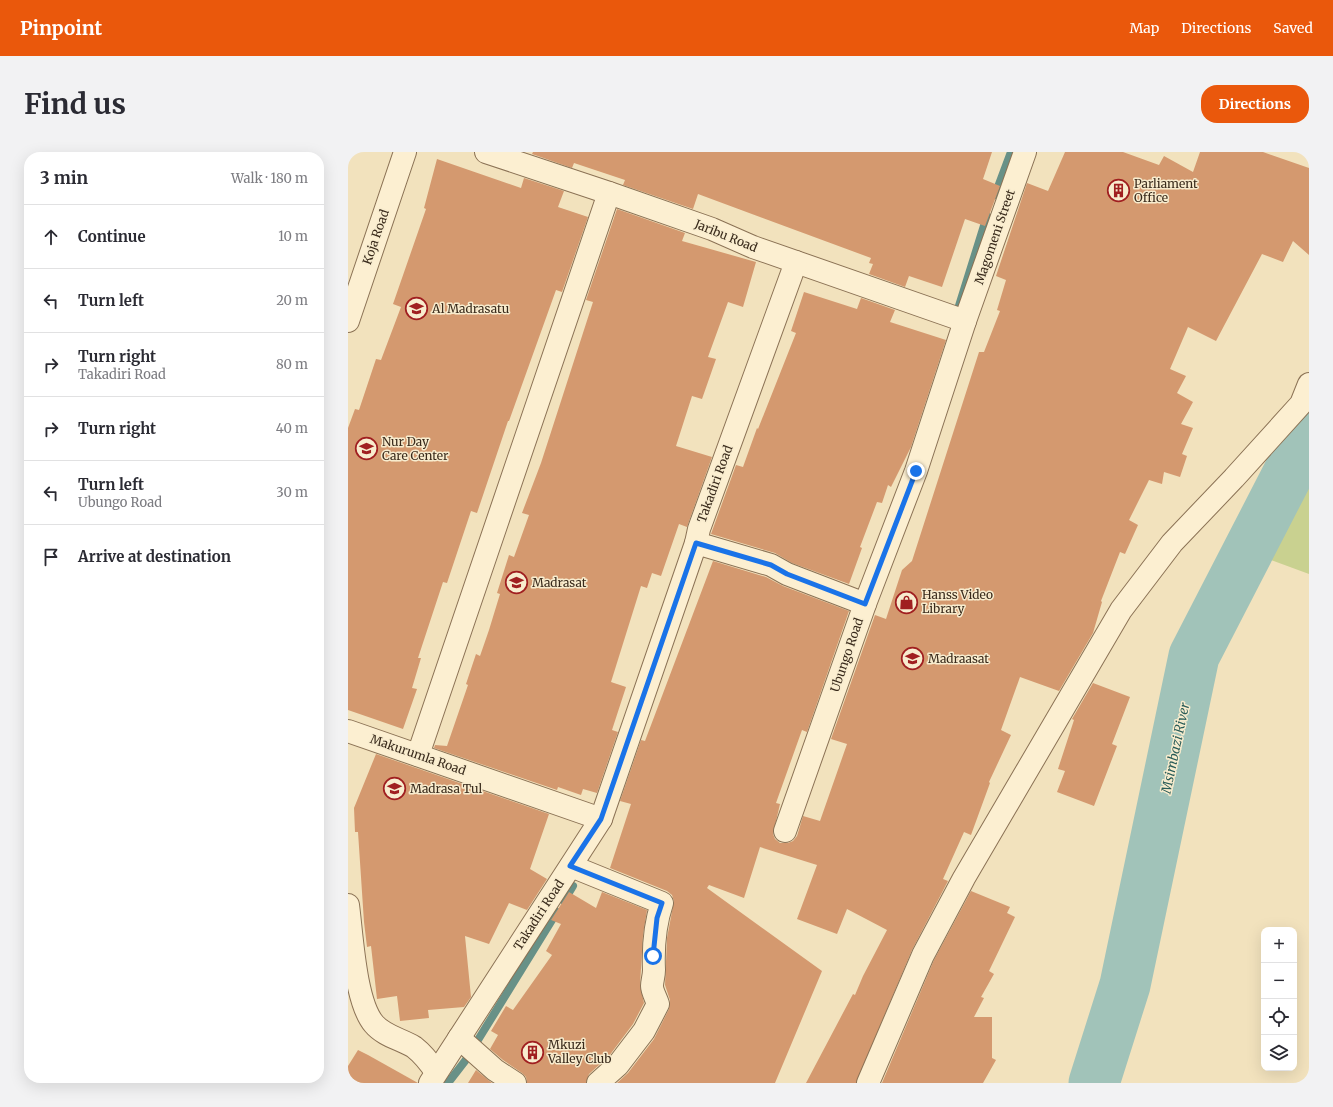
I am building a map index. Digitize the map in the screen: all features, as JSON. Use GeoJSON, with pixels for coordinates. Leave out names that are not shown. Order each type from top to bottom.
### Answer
{"type":"FeatureCollection","features":[{"type":"Feature","properties":{"kind":"street","name":"Koja Road"},"geometry":{"type":"LineString","coordinates":[[348,321],[405,152]]}},
{"type":"Feature","properties":{"kind":"street","name":"Jaribu Road"},"geometry":{"type":"LineString","coordinates":[[486,152],[712,229],[753,248],[965,321]]}},
{"type":"Feature","properties":{"kind":"street","name":"Magomeni Street"},"geometry":{"type":"LineString","coordinates":[[965,321],[1025,152]]}},
{"type":"Feature","properties":{"kind":"street"},"geometry":{"type":"LineString","coordinates":[[418,755],[609,193]]}},
{"type":"Feature","properties":{"kind":"street","name":"Takadiri Road"},"geometry":{"type":"LineString","coordinates":[[433,1078],[601,819],[696,543],[699,529],[796,262]]}},
{"type":"Feature","properties":{"kind":"street","name":"Ubungo Road"},"geometry":{"type":"LineString","coordinates":[[785,831],[865,604],[916,471],[965,321]]}},
{"type":"Feature","properties":{"kind":"street"},"geometry":{"type":"LineString","coordinates":[[868,1083],[923,955],[964,878],[1121,610],[1172,543],[1234,478],[1301,404],[1309,384]]}},
{"type":"Feature","properties":{"kind":"street"},"geometry":{"type":"LineString","coordinates":[[696,543],[771,565],[787,574],[865,604]]}},
{"type":"Feature","properties":{"kind":"street","name":"Makurumla Road"},"geometry":{"type":"LineString","coordinates":[[348,731],[601,819]]}},
{"type":"Feature","properties":{"kind":"street"},"geometry":{"type":"LineString","coordinates":[[570,866],[662,903],[657,918],[653,956],[654,972],[652,986],[658,1004],[644,1031],[618,1065],[598,1083]]}},
{"type":"Feature","properties":{"kind":"street"},"geometry":{"type":"LineString","coordinates":[[348,905],[361,994],[367,1013],[374,1024],[383,1031],[414,1048],[426,1059],[433,1078]]}},
{"type":"Feature","properties":{"kind":"street"},"geometry":{"type":"LineString","coordinates":[[459,1038],[495,1070],[515,1083]]}},
{"type":"Feature","properties":{"kind":"green space"},"geometry":{"type":"Polygon","coordinates":[[[1309,487],[1309,574],[1271,560],[1309,487]]]}},
{"type":"Feature","properties":{"kind":"building"},"geometry":{"type":"Polygon","coordinates":[[[533,152],[992,152],[983,179],[1000,186],[985,226],[965,219],[942,287],[909,276],[905,287],[869,274],[873,264],[869,263],[871,258],[698,194],[693,209],[623,185],[625,180],[574,163],[572,168],[532,154],[533,152]]]}},
{"type":"Feature","properties":{"kind":"building"},"geometry":{"type":"Polygon","coordinates":[[[1065,152],[1123,152],[1159,165],[1164,156],[1193,172],[1200,152],[1263,152],[1309,168],[1309,255],[1293,241],[1283,262],[1262,254],[1216,341],[1188,327],[1170,369],[1186,376],[1177,393],[1193,402],[1181,424],[1193,428],[1182,454],[1187,456],[1180,477],[1164,472],[1162,484],[1149,480],[1129,520],[1138,525],[1125,554],[1120,552],[1101,601],[1102,602],[1093,633],[1059,691],[1020,677],[1001,730],[1011,735],[989,782],[990,783],[971,835],[964,832],[943,879],[948,881],[912,950],[856,1083],[806,1083],[853,994],[855,995],[863,976],[887,930],[847,909],[837,934],[797,919],[817,865],[760,847],[744,898],[709,885],[707,888],[822,971],[775,1083],[617,1083],[628,1073],[654,1039],[669,1009],[670,1000],[665,985],[667,938],[674,901],[672,895],[667,891],[610,868],[631,804],[620,801],[641,740],[645,741],[713,561],[766,577],[783,586],[849,611],[807,732],[802,730],[776,803],[780,804],[773,834],[775,839],[780,843],[788,843],[793,841],[797,836],[803,816],[820,821],[847,744],[831,739],[875,615],[886,619],[902,570],[912,561],[979,352],[984,352],[1000,311],[997,310],[1006,280],[996,276],[1027,183],[1048,191],[1065,152]]]}},
{"type":"Feature","properties":{"kind":"building"},"geometry":{"type":"Polygon","coordinates":[[[437,159],[521,188],[524,178],[564,191],[558,207],[588,217],[562,292],[556,290],[508,421],[477,513],[471,511],[447,583],[443,582],[418,658],[421,658],[412,688],[417,689],[403,729],[348,710],[348,428],[355,409],[359,410],[376,359],[381,360],[401,307],[393,304],[426,209],[424,208],[437,159]]]}},
{"type":"Feature","properties":{"kind":"building"},"geometry":{"type":"Polygon","coordinates":[[[617,209],[685,233],[682,241],[756,262],[743,307],[728,302],[708,357],[716,359],[702,399],[692,396],[676,446],[712,457],[687,527],[679,524],[661,576],[652,573],[647,588],[641,586],[611,682],[626,687],[612,730],[618,732],[597,793],[583,789],[581,795],[558,787],[557,790],[434,748],[435,745],[447,746],[468,685],[466,684],[476,654],[480,656],[489,630],[500,594],[497,593],[509,555],[514,557],[529,515],[522,513],[541,463],[593,302],[586,300],[617,209]]]}},
{"type":"Feature","properties":{"kind":"building"},"geometry":{"type":"Polygon","coordinates":[[[804,292],[857,309],[861,298],[895,310],[890,322],[946,340],[911,447],[891,487],[888,485],[882,503],[877,502],[860,547],[862,548],[849,584],[792,563],[775,553],[711,534],[736,465],[743,467],[757,428],[758,429],[796,333],[791,331],[804,292]]]}},
{"type":"Feature","properties":{"kind":"building"},"geometry":{"type":"Polygon","coordinates":[[[1093,683],[1130,697],[1112,744],[1117,746],[1094,806],[1057,792],[1065,771],[1058,769],[1074,720],[1072,719],[1093,683]]]}},
{"type":"Feature","properties":{"kind":"building"},"geometry":{"type":"Polygon","coordinates":[[[376,754],[549,814],[530,869],[547,879],[527,910],[509,903],[489,944],[465,936],[471,997],[464,1007],[428,1010],[429,1018],[400,1021],[397,996],[377,999],[371,946],[367,947],[358,832],[355,832],[354,808],[376,754]]]}},
{"type":"Feature","properties":{"kind":"building"},"geometry":{"type":"Polygon","coordinates":[[[971,891],[1010,907],[1007,913],[1015,917],[989,971],[994,974],[981,997],[984,998],[974,1017],[992,1017],[992,1058],[996,1060],[983,1083],[882,1083],[934,960],[971,891]]]}},
{"type":"Feature","properties":{"kind":"building"},"geometry":{"type":"Polygon","coordinates":[[[569,892],[596,908],[602,892],[647,910],[643,935],[640,985],[644,1003],[633,1024],[609,1056],[589,1074],[586,1083],[527,1083],[526,1077],[522,1073],[490,1049],[498,1035],[491,1031],[506,1006],[513,1010],[552,955],[546,951],[561,924],[551,920],[569,892]]]}},
{"type":"Feature","properties":{"kind":"building"},"geometry":{"type":"Polygon","coordinates":[[[358,1050],[418,1083],[348,1083],[348,1066],[358,1050]]]}},
{"type":"Feature","properties":{"kind":"building"},"geometry":{"type":"Polygon","coordinates":[[[476,1070],[487,1079],[492,1083],[468,1083],[476,1070]]]}},
{"type":"Feature","properties":{"kind":"waterway"},"geometry":{"type":"LineString","coordinates":[[995,195],[1011,152]]}},
{"type":"Feature","properties":{"kind":"waterway"},"geometry":{"type":"LineString","coordinates":[[950,309],[958,309],[987,216]]}},
{"type":"Feature","properties":{"kind":"waterway","name":"Msimbazi River"},"geometry":{"type":"LineString","coordinates":[[1094,1083],[1125,985],[1194,656],[1309,433]]}},
{"type":"Feature","properties":{"kind":"waterway"},"geometry":{"type":"LineString","coordinates":[[564,901],[573,886]]}},
{"type":"Feature","properties":{"kind":"waterway"},"geometry":{"type":"LineString","coordinates":[[448,1083],[465,1061],[557,912]]}},
{"type":"Feature","properties":{"kind":"place","name":"Parliament Office"},"geometry":{"type":"Point","coordinates":[1119,191]}},
{"type":"Feature","properties":{"kind":"place","name":"Al Madrasatu"},"geometry":{"type":"Point","coordinates":[416,309]}},
{"type":"Feature","properties":{"kind":"place","name":"Nur Day Care Center"},"geometry":{"type":"Point","coordinates":[366,449]}},
{"type":"Feature","properties":{"kind":"place","name":"Madrasat"},"geometry":{"type":"Point","coordinates":[517,583]}},
{"type":"Feature","properties":{"kind":"place","name":"Hanss Video Library"},"geometry":{"type":"Point","coordinates":[906,602]}},
{"type":"Feature","properties":{"kind":"place","name":"Madraasat"},"geometry":{"type":"Point","coordinates":[912,659]}},
{"type":"Feature","properties":{"kind":"place","name":"Madrasa Tul"},"geometry":{"type":"Point","coordinates":[395,789]}},
{"type":"Feature","properties":{"kind":"place","name":"Mkuzi Valley Club"},"geometry":{"type":"Point","coordinates":[533,1052]}},
{"type":"Feature","properties":{"kind":"route"},"geometry":{"type":"LineString","coordinates":[[653,956],[656,941],[657,918],[662,903],[570,866],[601,819],[696,543],[771,565],[787,574],[865,604],[916,471]]}}]}
